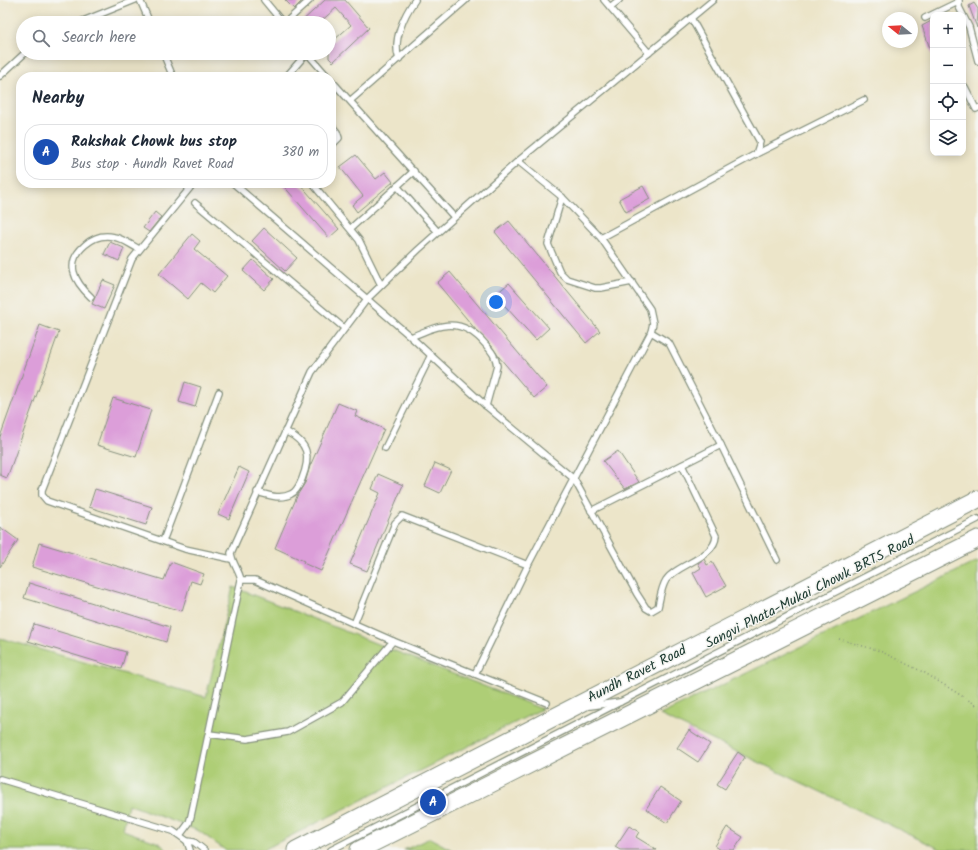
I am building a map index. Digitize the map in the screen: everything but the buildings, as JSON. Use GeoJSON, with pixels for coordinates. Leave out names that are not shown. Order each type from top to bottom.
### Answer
{"type":"FeatureCollection","features":[{"type":"Feature","properties":{"kind":"main road","name":"Aundh Ravet Road"},"geometry":{"type":"LineString","coordinates":[[296,850],[978,499]]}},
{"type":"Feature","properties":{"kind":"main road"},"geometry":{"type":"LineString","coordinates":[[359,850],[978,539]]}},
{"type":"Feature","properties":{"kind":"lane"},"geometry":{"type":"LineString","coordinates":[[95,16],[135,0]]}},
{"type":"Feature","properties":{"kind":"lane"},"geometry":{"type":"LineString","coordinates":[[140,0],[147,16]]}},
{"type":"Feature","properties":{"kind":"lane"},"geometry":{"type":"LineString","coordinates":[[264,0],[278,16]]}},
{"type":"Feature","properties":{"kind":"lane"},"geometry":{"type":"LineString","coordinates":[[292,16],[310,0]]}},
{"type":"Feature","properties":{"kind":"lane"},"geometry":{"type":"LineString","coordinates":[[399,59],[396,52],[397,45],[406,14],[415,0]]}},
{"type":"Feature","properties":{"kind":"lane"},"geometry":{"type":"LineString","coordinates":[[351,100],[466,0]]}},
{"type":"Feature","properties":{"kind":"lane"},"geometry":{"type":"LineString","coordinates":[[604,0],[649,53]]}},
{"type":"Feature","properties":{"kind":"lane"},"geometry":{"type":"LineString","coordinates":[[610,7],[619,0]]}},
{"type":"Feature","properties":{"kind":"lane"},"geometry":{"type":"LineString","coordinates":[[180,835],[189,823],[192,816],[241,580],[239,572],[231,559],[233,546],[312,372],[367,299],[438,232],[518,161],[713,0]]}},
{"type":"Feature","properties":{"kind":"lane"},"geometry":{"type":"LineString","coordinates":[[925,18],[959,1],[969,27],[978,61]]}},
{"type":"Feature","properties":{"kind":"lane"},"geometry":{"type":"LineString","coordinates":[[691,18],[760,142],[756,154]]}},
{"type":"Feature","properties":{"kind":"lane"},"geometry":{"type":"LineString","coordinates":[[0,76],[17,60]]}},
{"type":"Feature","properties":{"kind":"lane"},"geometry":{"type":"LineString","coordinates":[[165,60],[171,72]]}},
{"type":"Feature","properties":{"kind":"lane"},"geometry":{"type":"LineString","coordinates":[[290,72],[301,60]]}},
{"type":"Feature","properties":{"kind":"lane"},"geometry":{"type":"LineString","coordinates":[[313,60],[324,72]]}},
{"type":"Feature","properties":{"kind":"lane"},"geometry":{"type":"LineString","coordinates":[[336,85],[414,171],[454,218]]}},
{"type":"Feature","properties":{"kind":"lane"},"geometry":{"type":"LineString","coordinates":[[966,89],[976,109],[978,108]]}},
{"type":"Feature","properties":{"kind":"lane"},"geometry":{"type":"LineString","coordinates":[[601,238],[756,154],[864,100]]}},
{"type":"Feature","properties":{"kind":"lane"},"geometry":{"type":"LineString","coordinates":[[336,131],[339,138],[336,141]]}},
{"type":"Feature","properties":{"kind":"lane"},"geometry":{"type":"LineString","coordinates":[[475,674],[528,565],[651,332],[653,323],[653,316],[632,282],[601,238],[562,197],[518,161]]}},
{"type":"Feature","properties":{"kind":"lane"},"geometry":{"type":"LineString","coordinates":[[351,228],[414,171]]}},
{"type":"Feature","properties":{"kind":"lane"},"geometry":{"type":"LineString","coordinates":[[398,186],[438,232]]}},
{"type":"Feature","properties":{"kind":"lane"},"geometry":{"type":"LineString","coordinates":[[190,188],[138,249],[129,266],[66,425],[42,490],[42,496],[47,502],[185,549],[231,559]]}},
{"type":"Feature","properties":{"kind":"lane"},"geometry":{"type":"LineString","coordinates":[[239,188],[411,337],[486,406],[574,479],[640,599],[646,608],[651,611],[658,607],[666,580],[710,550],[716,541],[716,536],[682,466]]}},
{"type":"Feature","properties":{"kind":"lane"},"geometry":{"type":"LineString","coordinates":[[316,188],[351,228],[361,244],[381,285]]}},
{"type":"Feature","properties":{"kind":"lane"},"geometry":{"type":"LineString","coordinates":[[562,197],[548,244],[560,272],[567,279],[595,288],[632,282]]}},
{"type":"Feature","properties":{"kind":"lane"},"geometry":{"type":"LineString","coordinates":[[195,203],[344,328]]}},
{"type":"Feature","properties":{"kind":"lane"},"geometry":{"type":"LineString","coordinates":[[91,297],[77,282],[74,271],[73,260],[79,250],[91,240],[102,236],[114,237],[138,249]]}},
{"type":"Feature","properties":{"kind":"lane"},"geometry":{"type":"LineString","coordinates":[[411,337],[436,326],[458,325],[470,330],[481,339],[497,360],[497,366],[486,406]]}},
{"type":"Feature","properties":{"kind":"lane"},"geometry":{"type":"LineString","coordinates":[[651,332],[669,343],[721,445],[776,560]]}},
{"type":"Feature","properties":{"kind":"lane"},"geometry":{"type":"LineString","coordinates":[[385,448],[431,355]]}},
{"type":"Feature","properties":{"kind":"lane"},"geometry":{"type":"LineString","coordinates":[[163,541],[219,392]]}},
{"type":"Feature","properties":{"kind":"lane"},"geometry":{"type":"LineString","coordinates":[[257,492],[276,497],[292,494],[300,484],[308,463],[305,447],[294,435],[285,431]]}},
{"type":"Feature","properties":{"kind":"lane"},"geometry":{"type":"LineString","coordinates":[[591,511],[721,445]]}},
{"type":"Feature","properties":{"kind":"lane"},"geometry":{"type":"LineString","coordinates":[[354,624],[395,523],[402,516],[528,565]]}},
{"type":"Feature","properties":{"kind":"lane","name":"Sangvi Phata-Mukai Chowk BRTS Road"},"geometry":{"type":"LineString","coordinates":[[332,850],[978,519]]}},
{"type":"Feature","properties":{"kind":"lane"},"geometry":{"type":"LineString","coordinates":[[241,580],[255,580],[354,624],[547,703]]}},
{"type":"Feature","properties":{"kind":"lane"},"geometry":{"type":"LineString","coordinates":[[209,734],[247,739],[288,732],[342,702],[393,640]]}},
{"type":"Feature","properties":{"kind":"lane"},"geometry":{"type":"LineString","coordinates":[[569,709],[624,701]]}},
{"type":"Feature","properties":{"kind":"lane"},"geometry":{"type":"LineString","coordinates":[[0,779],[160,827],[180,835],[187,841],[190,850]]}},
{"type":"Feature","properties":{"kind":"lane"},"geometry":{"type":"LineString","coordinates":[[187,841],[194,842],[204,850]]}},
{"type":"Feature","properties":{"kind":"path"},"geometry":{"type":"LineString","coordinates":[[839,639],[880,651],[925,673],[978,706]]}},
{"type":"Feature","properties":{"kind":"green space"},"geometry":{"type":"Polygon","coordinates":[[[978,561],[978,850],[942,850],[660,715],[978,561]]]}},
{"type":"Feature","properties":{"kind":"green space"},"geometry":{"type":"Polygon","coordinates":[[[233,587],[542,709],[263,850],[225,850],[199,831],[128,804],[123,830],[159,843],[167,850],[0,850],[0,638],[206,697],[233,587]]]}},
{"type":"Feature","properties":{"kind":"green space"},"geometry":{"type":"Polygon","coordinates":[[[430,838],[452,850],[404,850],[430,838]]]}},
{"type":"Feature","properties":{"kind":"place","name":"Rakshak Chowk bus stop"},"geometry":{"type":"Point","coordinates":[433,802]}}]}
